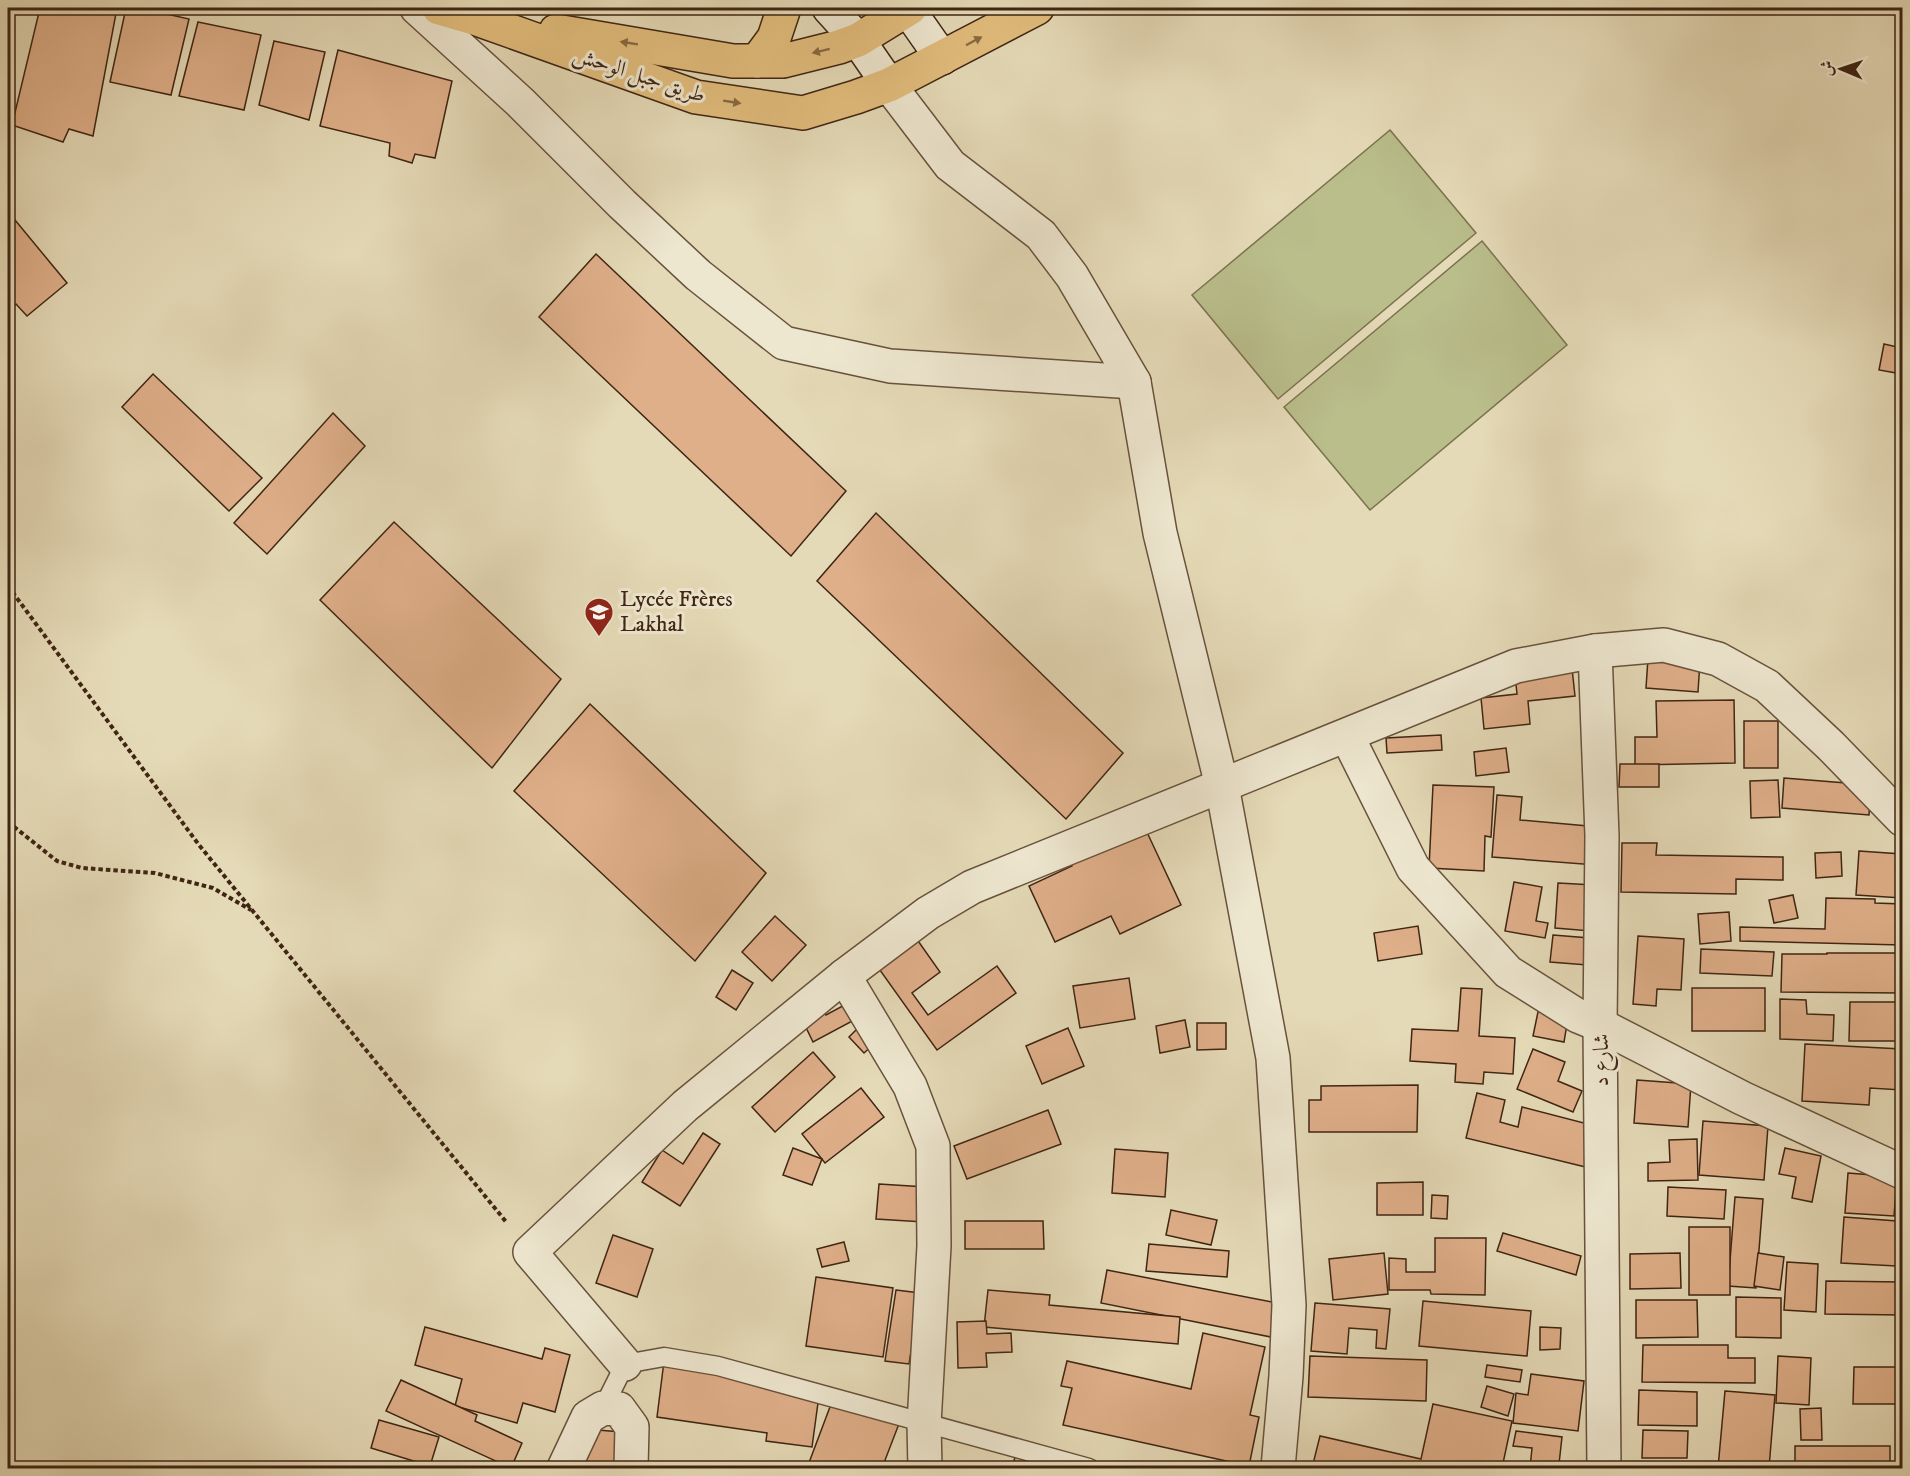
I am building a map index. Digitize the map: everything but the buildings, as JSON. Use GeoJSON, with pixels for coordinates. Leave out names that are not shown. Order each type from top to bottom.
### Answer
{"type":"FeatureCollection","features":[{"type":"Feature","properties":{"kind":"main road","name":"طريق جبل الوحش"},"geometry":{"type":"LineString","coordinates":[[439,8],[477,19],[696,97],[803,113],[889,85],[1037,8]]}},
{"type":"Feature","properties":{"kind":"main road"},"geometry":{"type":"LineString","coordinates":[[757,61],[774,38],[784,8]]}},
{"type":"Feature","properties":{"kind":"main road"},"geometry":{"type":"LineString","coordinates":[[477,19],[733,61],[783,61],[858,40],[909,8]]}},
{"type":"Feature","properties":{"kind":"street"},"geometry":{"type":"LineString","coordinates":[[417,8],[520,102],[622,204],[681,259],[784,343],[890,366],[1134,382]]}},
{"type":"Feature","properties":{"kind":"street"},"geometry":{"type":"LineString","coordinates":[[829,8],[858,40],[950,165],[1041,235],[1072,276],[1134,382],[1160,533],[1222,786],[1273,1058],[1289,1305],[1278,1468]]}},
{"type":"Feature","properties":{"kind":"street"},"geometry":{"type":"LineString","coordinates":[[909,8],[942,58]]}},
{"type":"Feature","properties":{"kind":"street"},"geometry":{"type":"LineString","coordinates":[[625,1364],[530,1252],[685,1106],[844,976],[928,913],[972,887],[1516,666],[1595,651],[1664,645],[1718,659],[1767,686],[1902,819]]}},
{"type":"Feature","properties":{"kind":"street","name":"شارع د"},"geometry":{"type":"LineString","coordinates":[[1595,651],[1602,836],[1600,1025],[1604,1468]]}},
{"type":"Feature","properties":{"kind":"street"},"geometry":{"type":"LineString","coordinates":[[1347,736],[1413,868],[1508,972],[1578,1016],[1742,1098],[1902,1172]]}},
{"type":"Feature","properties":{"kind":"street"},"geometry":{"type":"LineString","coordinates":[[844,976],[910,1086],[933,1146],[934,1246],[924,1424],[925,1468]]}},
{"type":"Feature","properties":{"kind":"street"},"geometry":{"type":"LineString","coordinates":[[564,1468],[588,1418],[603,1408],[619,1409],[632,1427],[631,1468]]}},
{"type":"Feature","properties":{"kind":"lane"},"geometry":{"type":"LineString","coordinates":[[603,1408],[625,1364],[664,1358],[718,1366],[1089,1468]]}},
{"type":"Feature","properties":{"kind":"path"},"geometry":{"type":"LineString","coordinates":[[8,586],[199,845],[530,1252]]}},
{"type":"Feature","properties":{"kind":"path"},"geometry":{"type":"LineString","coordinates":[[8,822],[57,861],[82,868],[155,873],[213,888],[254,912]]}},
{"type":"Feature","properties":{"kind":"green space"},"geometry":{"type":"Polygon","coordinates":[[[1390,130],[1476,233],[1278,399],[1192,295],[1390,130]]]}},
{"type":"Feature","properties":{"kind":"green space"},"geometry":{"type":"Polygon","coordinates":[[[1482,241],[1567,345],[1370,510],[1284,407],[1482,241]]]}},
{"type":"Feature","properties":{"kind":"place","name":"Lycée Frères Lakhal"},"geometry":{"type":"Point","coordinates":[599,638]}}]}
